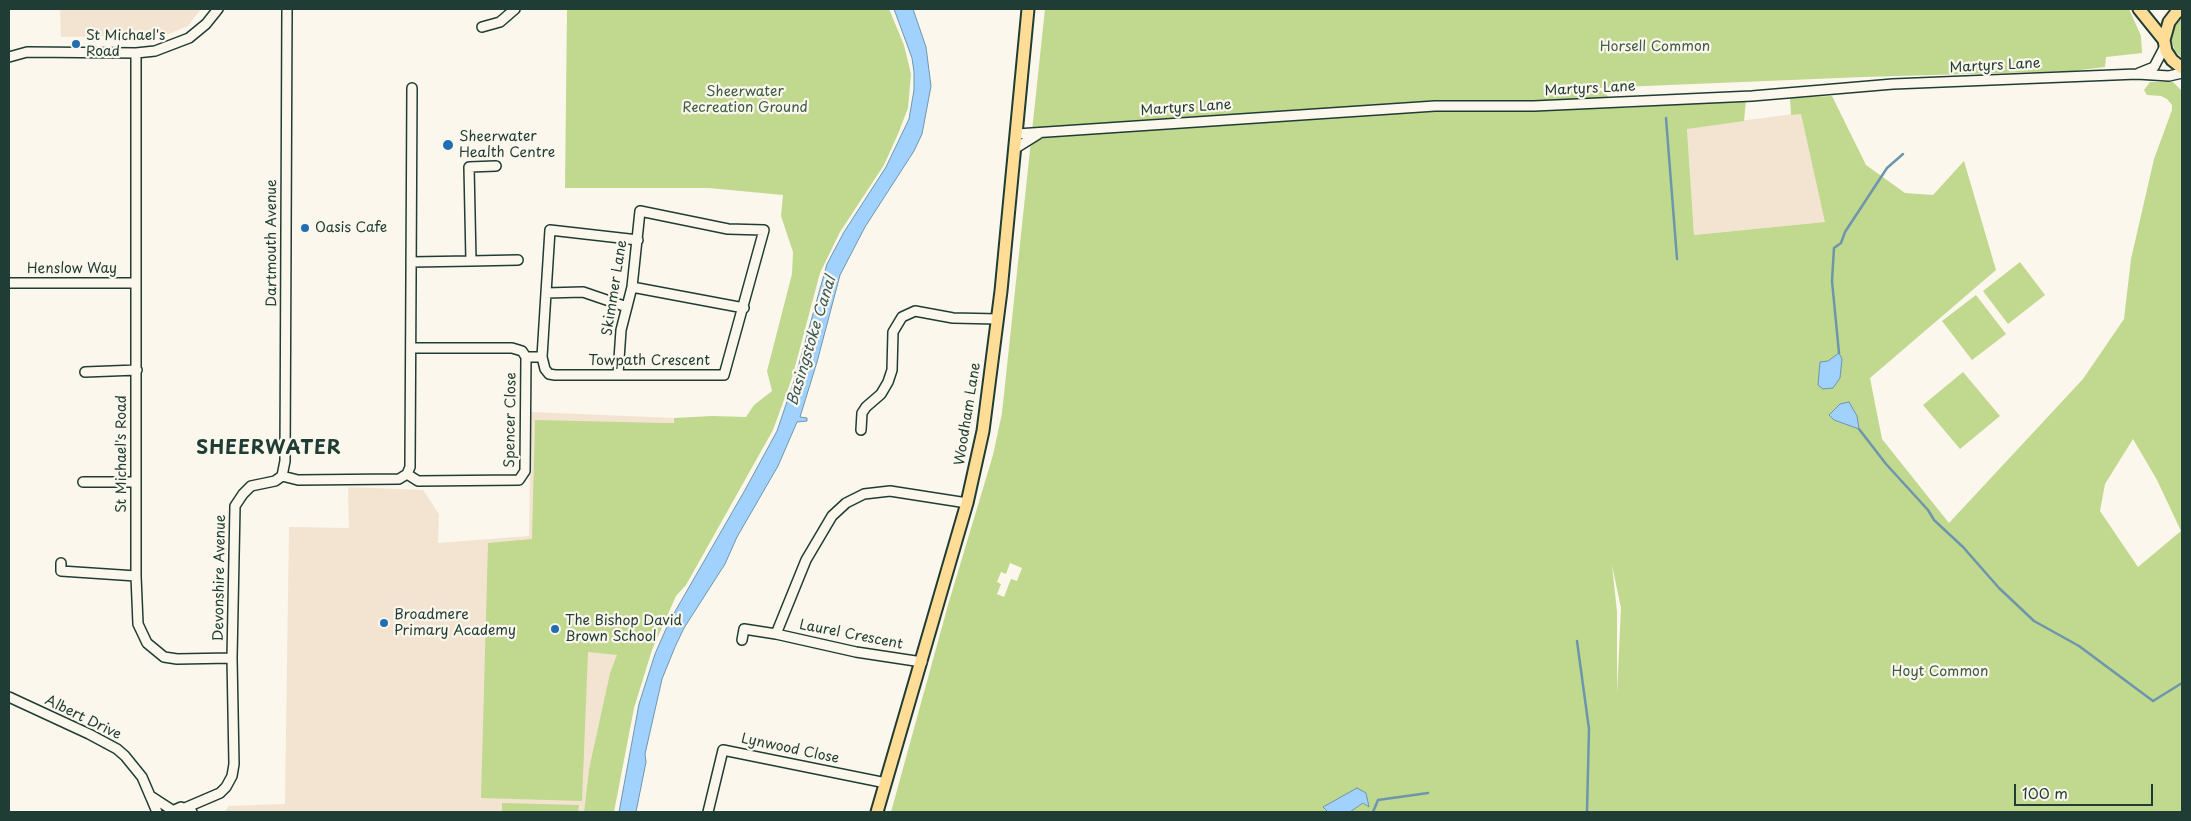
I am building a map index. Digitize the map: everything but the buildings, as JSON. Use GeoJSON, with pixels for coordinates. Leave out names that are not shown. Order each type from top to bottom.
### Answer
{"type":"FeatureCollection","features":[{"type":"Feature","properties":{"kind":"main road","name":"Woodham Lane"},"geometry":{"type":"LineString","coordinates":[[877,812],[967,503],[983,430],[998,319],[1018,134],[1028,9]]}},
{"type":"Feature","properties":{"kind":"main road"},"geometry":{"type":"LineString","coordinates":[[2139,9],[2165,43],[2172,60],[2182,68]]}},
{"type":"Feature","properties":{"kind":"main road"},"geometry":{"type":"LineString","coordinates":[[2165,9],[2179,11]]}},
{"type":"Feature","properties":{"kind":"main road"},"geometry":{"type":"LineString","coordinates":[[2165,43],[2168,22],[2179,11]]}},
{"type":"Feature","properties":{"kind":"street"},"geometry":{"type":"LineString","coordinates":[[9,57],[27,52],[136,53],[155,51],[189,38],[206,24],[218,9]]}},
{"type":"Feature","properties":{"kind":"street","name":"Dartmouth Avenue"},"geometry":{"type":"LineString","coordinates":[[282,476],[285,461],[287,9]]}},
{"type":"Feature","properties":{"kind":"street"},"geometry":{"type":"LineString","coordinates":[[482,27],[500,22],[515,9]]}},
{"type":"Feature","properties":{"kind":"street"},"geometry":{"type":"LineString","coordinates":[[2137,74],[2154,67],[2165,43]]}},
{"type":"Feature","properties":{"kind":"street","name":"St Michael's Road"},"geometry":{"type":"LineString","coordinates":[[136,53],[136,576],[138,624],[142,636],[152,649],[161,655],[172,658],[232,658]]}},
{"type":"Feature","properties":{"kind":"street","name":"Martyrs Lane"},"geometry":{"type":"LineString","coordinates":[[1018,134],[1427,106],[1534,106],[1752,96],[1902,84],[2137,74],[2169,76],[2182,73]]}},
{"type":"Feature","properties":{"kind":"street"},"geometry":{"type":"LineString","coordinates":[[407,474],[410,467],[412,348],[412,88]]}},
{"type":"Feature","properties":{"kind":"street","name":"Martyrs Lane"},"geometry":{"type":"LineString","coordinates":[[1016,148],[1045,131]]}},
{"type":"Feature","properties":{"kind":"street"},"geometry":{"type":"LineString","coordinates":[[471,261],[469,166],[496,166]]}},
{"type":"Feature","properties":{"kind":"street","name":"Skimmer Lane"},"geometry":{"type":"LineString","coordinates":[[618,374],[621,330],[632,287],[640,211],[728,229],[764,230]]}},
{"type":"Feature","properties":{"kind":"street"},"geometry":{"type":"LineString","coordinates":[[526,357],[542,357],[550,230],[638,240]]}},
{"type":"Feature","properties":{"kind":"street","name":"Towpath Crescent"},"geometry":{"type":"LineString","coordinates":[[542,357],[545,369],[549,374],[724,375],[764,230]]}},
{"type":"Feature","properties":{"kind":"street"},"geometry":{"type":"LineString","coordinates":[[411,262],[518,260]]}},
{"type":"Feature","properties":{"kind":"street","name":"Henslow Way"},"geometry":{"type":"LineString","coordinates":[[9,283],[135,284]]}},
{"type":"Feature","properties":{"kind":"street"},"geometry":{"type":"LineString","coordinates":[[632,287],[744,308]]}},
{"type":"Feature","properties":{"kind":"street"},"geometry":{"type":"LineString","coordinates":[[546,293],[583,292],[627,307]]}},
{"type":"Feature","properties":{"kind":"street"},"geometry":{"type":"LineString","coordinates":[[861,430],[862,413],[881,394],[888,382],[892,370],[893,332],[902,317],[915,311],[953,318],[998,319]]}},
{"type":"Feature","properties":{"kind":"street","name":"Spencer Close"},"geometry":{"type":"LineString","coordinates":[[407,474],[418,481],[519,480],[525,471],[526,357],[522,351],[518,349],[483,348],[412,348]]}},
{"type":"Feature","properties":{"kind":"street"},"geometry":{"type":"LineString","coordinates":[[85,372],[136,370]]}},
{"type":"Feature","properties":{"kind":"street","name":"Devonshire Avenue"},"geometry":{"type":"LineString","coordinates":[[171,811],[188,810],[209,799],[226,787],[232,776],[234,764],[232,658],[235,506],[243,494],[251,486],[276,481],[282,476],[298,480],[399,479],[407,474]]}},
{"type":"Feature","properties":{"kind":"street"},"geometry":{"type":"LineString","coordinates":[[83,482],[136,482]]}},
{"type":"Feature","properties":{"kind":"street","name":"Laurel Crescent"},"geometry":{"type":"LineString","coordinates":[[776,634],[806,560],[832,516],[846,503],[864,494],[890,491],[967,503]]}},
{"type":"Feature","properties":{"kind":"street"},"geometry":{"type":"LineString","coordinates":[[61,563],[61,572],[136,576]]}},
{"type":"Feature","properties":{"kind":"street","name":"Laurel Crescent"},"geometry":{"type":"LineString","coordinates":[[742,640],[744,629],[776,634],[856,652],[922,662]]}},
{"type":"Feature","properties":{"kind":"street","name":"Albert Drive"},"geometry":{"type":"LineString","coordinates":[[9,698],[90,734],[117,749],[133,765],[152,797],[157,812]]}},
{"type":"Feature","properties":{"kind":"street","name":"Lynwood Close"},"geometry":{"type":"LineString","coordinates":[[708,812],[723,750],[886,783]]}},
{"type":"Feature","properties":{"kind":"street","name":"Albert Drive"},"geometry":{"type":"LineString","coordinates":[[152,797],[171,811]]}},
{"type":"Feature","properties":{"kind":"street","name":"Devonshire Avenue"},"geometry":{"type":"LineString","coordinates":[[197,812],[209,799]]}},
{"type":"Feature","properties":{"kind":"shaded area"},"geometry":{"type":"Polygon","coordinates":[[[60,9],[201,9],[188,26],[166,35],[61,37],[60,9]]]}},
{"type":"Feature","properties":{"kind":"shaded area"},"geometry":{"type":"Polygon","coordinates":[[[1801,113],[1826,222],[1694,235],[1687,128],[1801,113]]]}},
{"type":"Feature","properties":{"kind":"shaded area","name":"The Bishop David Brown School"},"geometry":{"type":"Polygon","coordinates":[[[531,412],[674,418],[640,604],[610,673],[589,769],[584,812],[224,812],[229,806],[285,804],[289,527],[349,528],[348,487],[423,490],[439,514],[438,543],[529,536],[531,412]]]}},
{"type":"Feature","properties":{"kind":"green space","name":"Sheerwater Recreation Ground"},"geometry":{"type":"Polygon","coordinates":[[[567,9],[889,9],[904,45],[911,74],[908,108],[884,165],[840,232],[820,273],[792,378],[773,430],[686,585],[676,596],[652,650],[634,708],[614,812],[584,812],[589,769],[610,673],[617,655],[588,652],[582,801],[481,798],[488,543],[532,539],[535,420],[674,423],[674,418],[746,417],[754,405],[772,391],[767,371],[792,274],[793,252],[781,216],[783,195],[709,188],[565,188],[567,9]]]}},
{"type":"Feature","properties":{"kind":"green space"},"geometry":{"type":"Polygon","coordinates":[[[1045,9],[2129,9],[2141,36],[2142,53],[2106,57],[2105,67],[2073,71],[1597,88],[1624,108],[1746,100],[1744,121],[1687,129],[1694,235],[1825,222],[1801,114],[1791,115],[1790,98],[1832,96],[1866,165],[1905,193],[1933,195],[1964,161],[1996,270],[1870,378],[1882,439],[1949,523],[2083,379],[2124,319],[2131,259],[2154,159],[2172,110],[2172,105],[2167,99],[2161,96],[2147,95],[2144,90],[2150,82],[2173,82],[2182,91],[2182,812],[891,812],[948,605],[993,455],[1002,413],[1045,9]],[[2133,439],[2105,484],[2100,511],[2138,567],[2181,531],[2157,480],[2133,439]],[[1010,563],[1006,574],[1001,572],[997,582],[1001,584],[997,594],[1004,597],[1011,579],[1017,581],[1022,568],[1010,563]],[[1612,565],[1617,612],[1617,694],[1621,608],[1612,565]]]}},
{"type":"Feature","properties":{"kind":"green space"},"geometry":{"type":"Polygon","coordinates":[[[2182,16],[2182,58],[2175,51],[2171,39],[2173,26],[2182,16]]]}},
{"type":"Feature","properties":{"kind":"green space"},"geometry":{"type":"Polygon","coordinates":[[[2020,262],[2045,295],[2008,324],[1983,291],[2020,262]]]}},
{"type":"Feature","properties":{"kind":"green space"},"geometry":{"type":"Polygon","coordinates":[[[1976,295],[2006,334],[1972,360],[1942,321],[1976,295]]]}},
{"type":"Feature","properties":{"kind":"green space"},"geometry":{"type":"Polygon","coordinates":[[[1963,372],[2000,416],[1960,449],[1923,405],[1963,372]]]}},
{"type":"Feature","properties":{"kind":"green space"},"geometry":{"type":"Polygon","coordinates":[[[502,803],[579,805],[578,812],[502,812],[502,803]]]}},
{"type":"Feature","properties":{"kind":"water","name":"Basingstoke Canal"},"geometry":{"type":"Polygon","coordinates":[[[894,9],[913,9],[926,47],[931,86],[922,134],[914,151],[865,227],[840,275],[800,417],[807,418],[807,421],[797,422],[778,466],[737,537],[725,564],[684,628],[662,679],[645,754],[646,762],[636,812],[619,812],[639,704],[655,654],[669,622],[777,431],[795,378],[827,264],[844,232],[886,167],[909,119],[914,90],[914,72],[912,58],[894,9]]]}},
{"type":"Feature","properties":{"kind":"water"},"geometry":{"type":"Polygon","coordinates":[[[1839,353],[1842,359],[1840,378],[1833,388],[1823,389],[1818,385],[1820,362],[1828,361],[1839,353]]]}},
{"type":"Feature","properties":{"kind":"water"},"geometry":{"type":"Polygon","coordinates":[[[1849,402],[1857,416],[1859,429],[1834,420],[1829,415],[1840,404],[1849,402]]]}},
{"type":"Feature","properties":{"kind":"water"},"geometry":{"type":"Polygon","coordinates":[[[1357,788],[1366,793],[1369,807],[1363,803],[1350,812],[1328,812],[1323,807],[1357,788]]]}},
{"type":"Feature","properties":{"kind":"waterway"},"geometry":{"type":"LineString","coordinates":[[1666,118],[1677,259]]}},
{"type":"Feature","properties":{"kind":"waterway"},"geometry":{"type":"LineString","coordinates":[[1839,353],[1832,281],[1834,248],[1841,243],[1845,232],[1887,168],[1903,154]]}},
{"type":"Feature","properties":{"kind":"waterway"},"geometry":{"type":"LineString","coordinates":[[1859,429],[1886,464],[1928,510],[1934,520],[1963,547],[1999,588],[2034,621],[2079,646],[2153,701],[2182,683]]}},
{"type":"Feature","properties":{"kind":"waterway"},"geometry":{"type":"LineString","coordinates":[[1577,641],[1589,729],[1587,812]]}},
{"type":"Feature","properties":{"kind":"waterway"},"geometry":{"type":"LineString","coordinates":[[1373,812],[1378,800],[1428,793]]}},
{"type":"Feature","properties":{"kind":"place","name":"St Michael's Road"},"geometry":{"type":"Point","coordinates":[76,44]}},
{"type":"Feature","properties":{"kind":"place","name":"Sheerwater Health Centre"},"geometry":{"type":"Point","coordinates":[448,145]}},
{"type":"Feature","properties":{"kind":"place","name":"Oasis Cafe"},"geometry":{"type":"Point","coordinates":[305,228]}},
{"type":"Feature","properties":{"kind":"place","name":"Broadmere Primary Academy"},"geometry":{"type":"Point","coordinates":[384,623]}},
{"type":"Feature","properties":{"kind":"place","name":"The Bishop David Brown School"},"geometry":{"type":"Point","coordinates":[555,629]}},
{"type":"Feature","properties":{"kind":"district","name":"SHEERWATER"},"geometry":{"type":"Point","coordinates":[269,449]}},
{"type":"Feature","properties":{"kind":"park label","name":"Horsell Common"},"geometry":{"type":"Point","coordinates":[1655,47]}},
{"type":"Feature","properties":{"kind":"park label","name":"Hoyt Common"},"geometry":{"type":"Point","coordinates":[1940,672]}}]}
